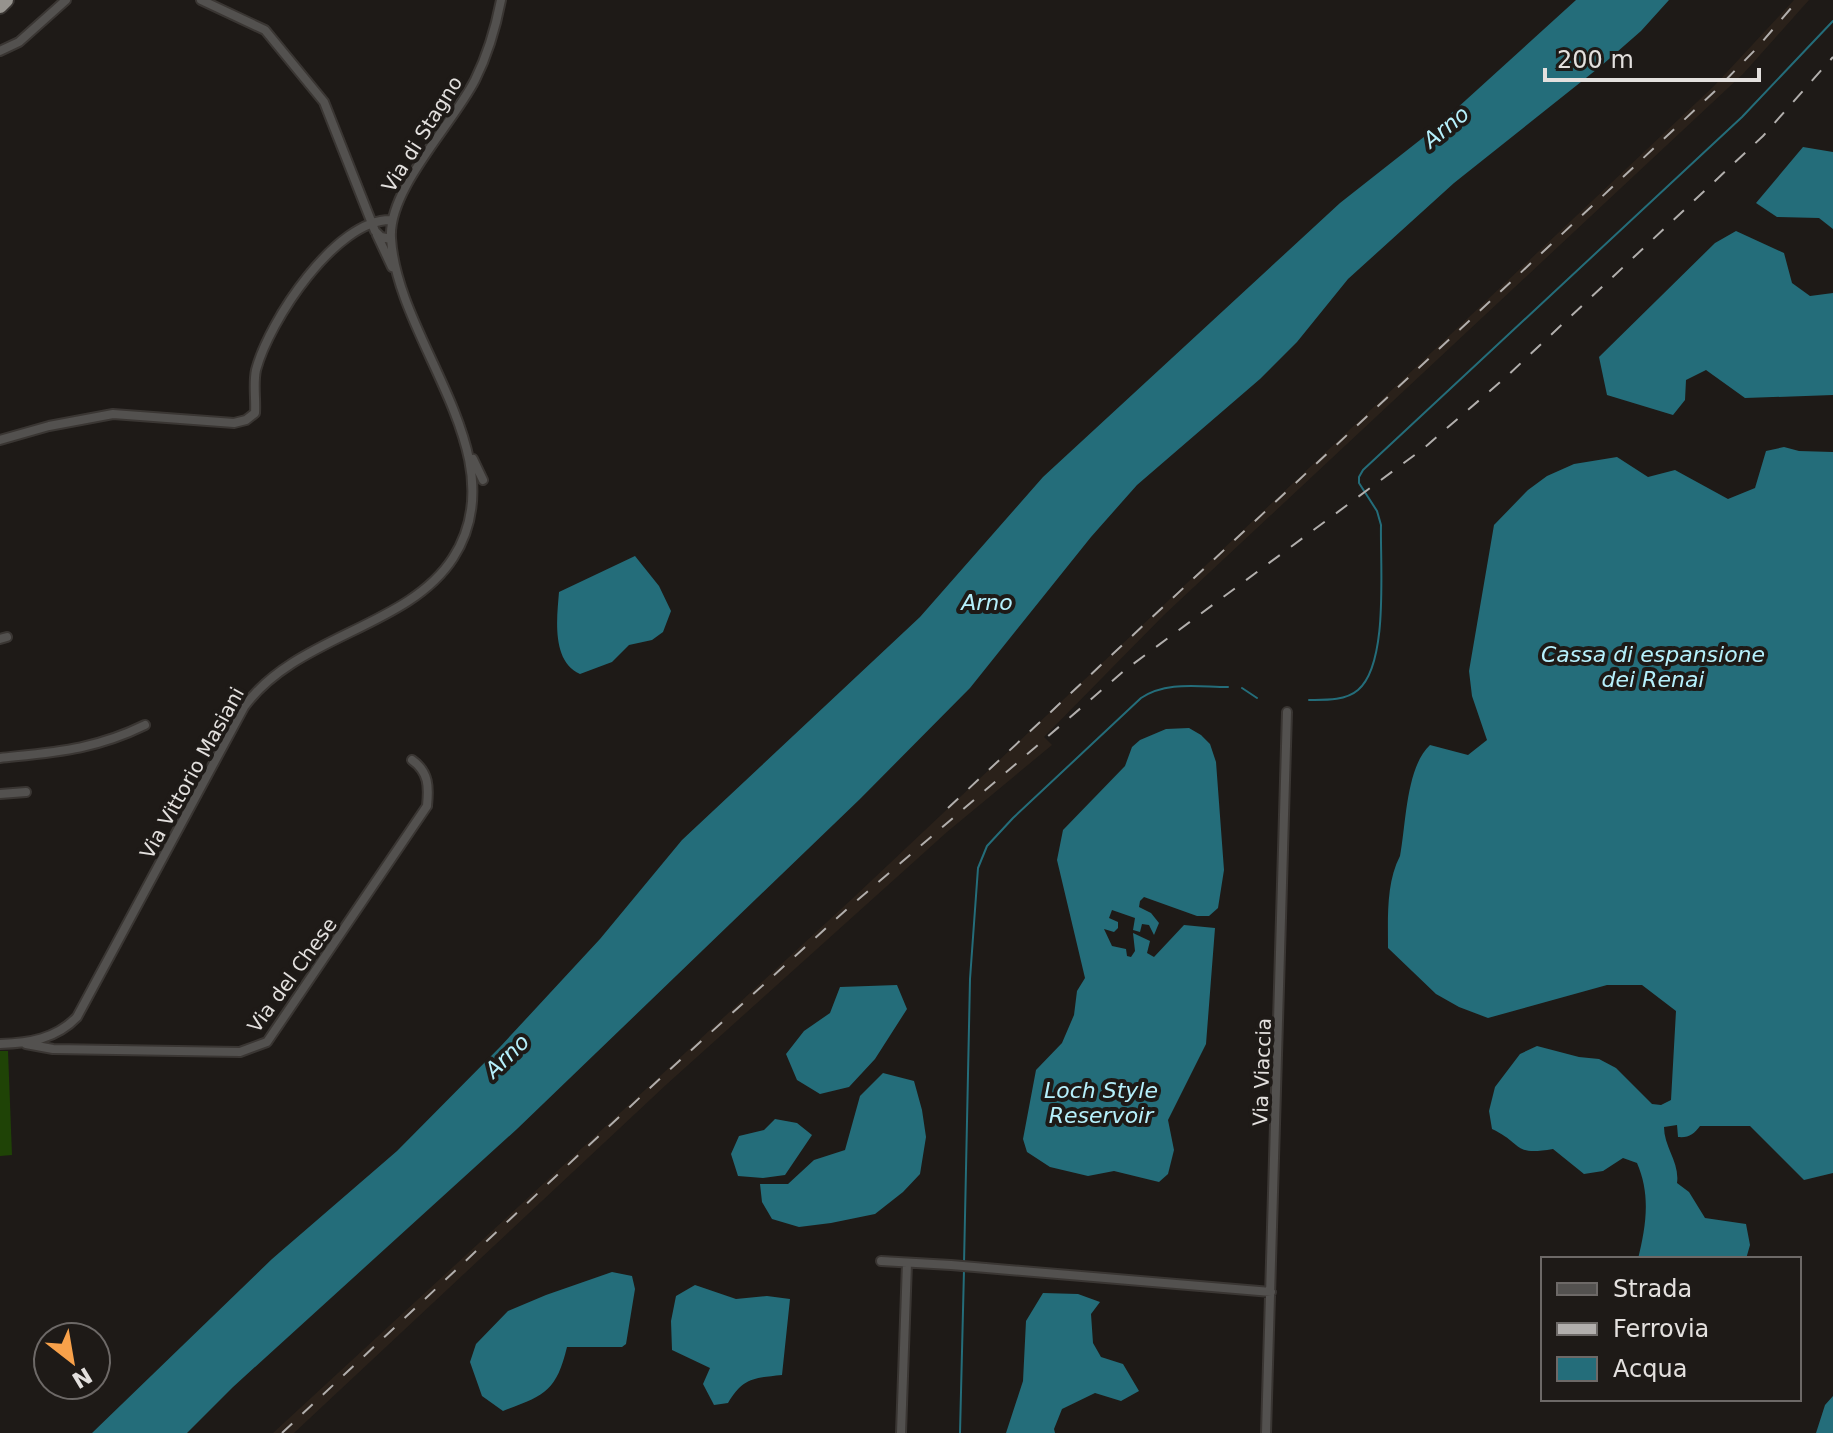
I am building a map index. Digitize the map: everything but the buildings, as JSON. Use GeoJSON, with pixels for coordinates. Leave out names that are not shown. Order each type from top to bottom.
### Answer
{"type":"FeatureCollection","features":[{"type":"Feature","properties":{"kind":"highway"},"geometry":{"type":"LineString","coordinates":[[0,6],[6,0]]}},
{"type":"Feature","properties":{"kind":"street"},"geometry":{"type":"LineString","coordinates":[[0,51],[19,42],[66,0]]}},
{"type":"Feature","properties":{"kind":"street"},"geometry":{"type":"LineString","coordinates":[[201,0],[257,25],[272,36],[324,102],[373,227],[399,281]]}},
{"type":"Feature","properties":{"kind":"street","name":"Via di Stagno"},"geometry":{"type":"LineString","coordinates":[[391,239],[391,220],[413,176],[474,81],[501,0]]}},
{"type":"Feature","properties":{"kind":"street"},"geometry":{"type":"LineString","coordinates":[[0,440],[49,426],[113,414],[234,423],[246,420],[255,413],[255,373],[270,334],[312,272],[343,240],[391,220]]}},
{"type":"Feature","properties":{"kind":"street"},"geometry":{"type":"LineString","coordinates":[[373,227],[381,237],[391,239]]}},
{"type":"Feature","properties":{"kind":"street","name":"Via Vittorio Masiani"},"geometry":{"type":"LineString","coordinates":[[52,1036],[77,1017],[89,998],[253,693],[287,665],[419,595],[452,560],[460,546],[470,514],[472,474],[469,453],[399,281],[391,239]]}},
{"type":"Feature","properties":{"kind":"street"},"geometry":{"type":"LineString","coordinates":[[469,453],[483,480]]}},
{"type":"Feature","properties":{"kind":"street","name":"Via Viaccia"},"geometry":{"type":"LineString","coordinates":[[1266,1433],[1287,712]]}},
{"type":"Feature","properties":{"kind":"street"},"geometry":{"type":"LineString","coordinates":[[0,758],[79,749],[145,725]]}},
{"type":"Feature","properties":{"kind":"street","name":"Via del Chese"},"geometry":{"type":"LineString","coordinates":[[21,1043],[47,1049],[240,1052],[267,1042],[427,806],[428,784],[421,768],[412,760]]}},
{"type":"Feature","properties":{"kind":"street"},"geometry":{"type":"LineString","coordinates":[[0,794],[26,792]]}},
{"type":"Feature","properties":{"kind":"street"},"geometry":{"type":"LineString","coordinates":[[47,1049],[52,1036],[70,1048]]}},
{"type":"Feature","properties":{"kind":"street","name":"Via del Chese"},"geometry":{"type":"LineString","coordinates":[[0,1044],[52,1036]]}},
{"type":"Feature","properties":{"kind":"street"},"geometry":{"type":"LineString","coordinates":[[881,1261],[1271,1292]]}},
{"type":"Feature","properties":{"kind":"street"},"geometry":{"type":"LineString","coordinates":[[901,1433],[907,1263]]}},
{"type":"Feature","properties":{"kind":"shaded area"},"geometry":{"type":"Polygon","coordinates":[[[1794,0],[1809,0],[1743,74],[1164,615],[1044,737],[1052,745],[947,832],[667,1084],[294,1433],[273,1433],[853,898],[1714,86],[1794,0]]]}},
{"type":"Feature","properties":{"kind":"green space"},"geometry":{"type":"Polygon","coordinates":[[[0,1051],[8,1051],[12,1155],[0,1156],[0,1051]]]}},
{"type":"Feature","properties":{"kind":"water","name":"Arno"},"geometry":{"type":"Polygon","coordinates":[[[1576,0],[1669,0],[1641,31],[1601,66],[1454,183],[1348,279],[1297,342],[1260,379],[1137,485],[1091,537],[970,688],[860,799],[517,1129],[233,1387],[187,1433],[92,1433],[272,1259],[397,1151],[500,1047],[600,939],[682,840],[920,617],[1043,477],[1340,203],[1434,129],[1576,0]]]}},
{"type":"Feature","properties":{"kind":"water"},"geometry":{"type":"Polygon","coordinates":[[[1803,147],[1833,152],[1833,229],[1819,218],[1777,217],[1756,203],[1803,147]]]}},
{"type":"Feature","properties":{"kind":"water"},"geometry":{"type":"Polygon","coordinates":[[[1736,231],[1784,253],[1792,283],[1810,296],[1833,293],[1833,395],[1745,398],[1706,370],[1686,380],[1685,400],[1673,415],[1607,395],[1599,357],[1715,243],[1736,231]]]}},
{"type":"Feature","properties":{"kind":"water","name":"Cassa di espansione dei Renai"},"geometry":{"type":"Polygon","coordinates":[[[1784,447],[1799,451],[1833,452],[1833,1173],[1804,1180],[1750,1126],[1700,1126],[1691,1135],[1682,1137],[1678,1137],[1677,1125],[1664,1127],[1677,1183],[1689,1192],[1705,1218],[1746,1224],[1750,1245],[1747,1257],[1638,1257],[1646,1199],[1637,1163],[1623,1158],[1603,1171],[1584,1174],[1553,1149],[1531,1151],[1519,1147],[1492,1129],[1489,1111],[1495,1087],[1520,1054],[1537,1046],[1599,1059],[1616,1068],[1652,1104],[1661,1105],[1671,1100],[1676,1011],[1642,985],[1607,985],[1488,1018],[1459,1007],[1436,994],[1388,948],[1390,889],[1400,856],[1408,797],[1422,755],[1430,745],[1468,755],[1487,740],[1472,696],[1469,671],[1494,525],[1528,490],[1547,476],[1574,464],[1617,457],[1648,477],[1675,470],[1728,499],[1755,488],[1766,451],[1784,447]]]}},
{"type":"Feature","properties":{"kind":"water"},"geometry":{"type":"Polygon","coordinates":[[[635,556],[659,586],[671,611],[663,632],[652,640],[629,645],[612,662],[580,674],[571,668],[560,649],[557,626],[559,592],[635,556]]]}},
{"type":"Feature","properties":{"kind":"water","name":"Loch Style Reservoir"},"geometry":{"type":"Polygon","coordinates":[[[1189,728],[1210,744],[1216,762],[1224,870],[1218,908],[1209,916],[1197,916],[1144,897],[1139,907],[1151,913],[1159,923],[1154,935],[1149,925],[1142,924],[1140,932],[1133,930],[1135,918],[1112,910],[1109,918],[1118,922],[1118,928],[1114,932],[1104,929],[1112,946],[1126,949],[1127,956],[1131,957],[1135,951],[1133,933],[1150,941],[1147,953],[1154,957],[1184,925],[1215,928],[1206,1044],[1168,1120],[1174,1150],[1168,1174],[1159,1182],[1114,1171],[1088,1176],[1050,1167],[1027,1152],[1023,1139],[1036,1070],[1062,1043],[1074,1015],[1077,991],[1085,978],[1057,860],[1063,830],[1125,766],[1132,747],[1140,740],[1166,729],[1189,728]]]}},
{"type":"Feature","properties":{"kind":"water"},"geometry":{"type":"Polygon","coordinates":[[[897,985],[907,1009],[875,1059],[849,1087],[820,1094],[797,1080],[786,1054],[804,1031],[830,1013],[840,987],[897,985]]]}},
{"type":"Feature","properties":{"kind":"water"},"geometry":{"type":"Polygon","coordinates":[[[883,1073],[914,1081],[926,1137],[920,1174],[875,1214],[799,1227],[772,1219],[762,1202],[760,1184],[788,1184],[814,1160],[845,1150],[860,1096],[883,1073]]]}},
{"type":"Feature","properties":{"kind":"water"},"geometry":{"type":"Polygon","coordinates":[[[775,1119],[797,1123],[812,1135],[785,1175],[763,1178],[738,1176],[731,1154],[739,1136],[764,1130],[775,1119]]]}},
{"type":"Feature","properties":{"kind":"water"},"geometry":{"type":"Polygon","coordinates":[[[612,1272],[632,1276],[635,1289],[626,1344],[622,1347],[567,1347],[558,1374],[547,1390],[503,1411],[482,1396],[470,1362],[476,1344],[508,1311],[612,1272]]]}},
{"type":"Feature","properties":{"kind":"water"},"geometry":{"type":"Polygon","coordinates":[[[695,1285],[736,1299],[767,1296],[790,1299],[782,1375],[750,1381],[739,1388],[728,1403],[714,1405],[703,1384],[710,1368],[672,1350],[671,1321],[676,1296],[695,1285]]]}},
{"type":"Feature","properties":{"kind":"water"},"geometry":{"type":"Polygon","coordinates":[[[1043,1293],[1078,1294],[1100,1302],[1091,1314],[1093,1343],[1101,1357],[1123,1364],[1139,1391],[1121,1401],[1095,1393],[1062,1409],[1055,1433],[1006,1433],[1023,1381],[1026,1321],[1043,1293]]]}},
{"type":"Feature","properties":{"kind":"water"},"geometry":{"type":"Polygon","coordinates":[[[1833,1396],[1833,1433],[1816,1433],[1825,1405],[1833,1396]]]}},
{"type":"Feature","properties":{"kind":"waterway"},"geometry":{"type":"LineString","coordinates":[[1309,700],[1335,699],[1353,694],[1368,677],[1375,659],[1381,613],[1381,525],[1377,511],[1359,483],[1363,470],[1742,117],[1833,21]]}},
{"type":"Feature","properties":{"kind":"waterway"},"geometry":{"type":"LineString","coordinates":[[964,1264],[970,979],[978,868],[987,846],[1141,698],[1172,687],[1228,687]]}},
{"type":"Feature","properties":{"kind":"waterway"},"geometry":{"type":"LineString","coordinates":[[1242,688],[1257,698]]}},
{"type":"Feature","properties":{"kind":"waterway"},"geometry":{"type":"LineString","coordinates":[[960,1433],[964,1270]]}},
{"type":"Feature","properties":{"kind":"railway"},"geometry":{"type":"LineString","coordinates":[[948,808],[1715,91],[1798,0]]}},
{"type":"Feature","properties":{"kind":"railway"},"geometry":{"type":"LineString","coordinates":[[282,1433],[666,1073],[846,910],[1125,670],[1424,448],[1506,377],[1763,136],[1833,57]]}}]}
